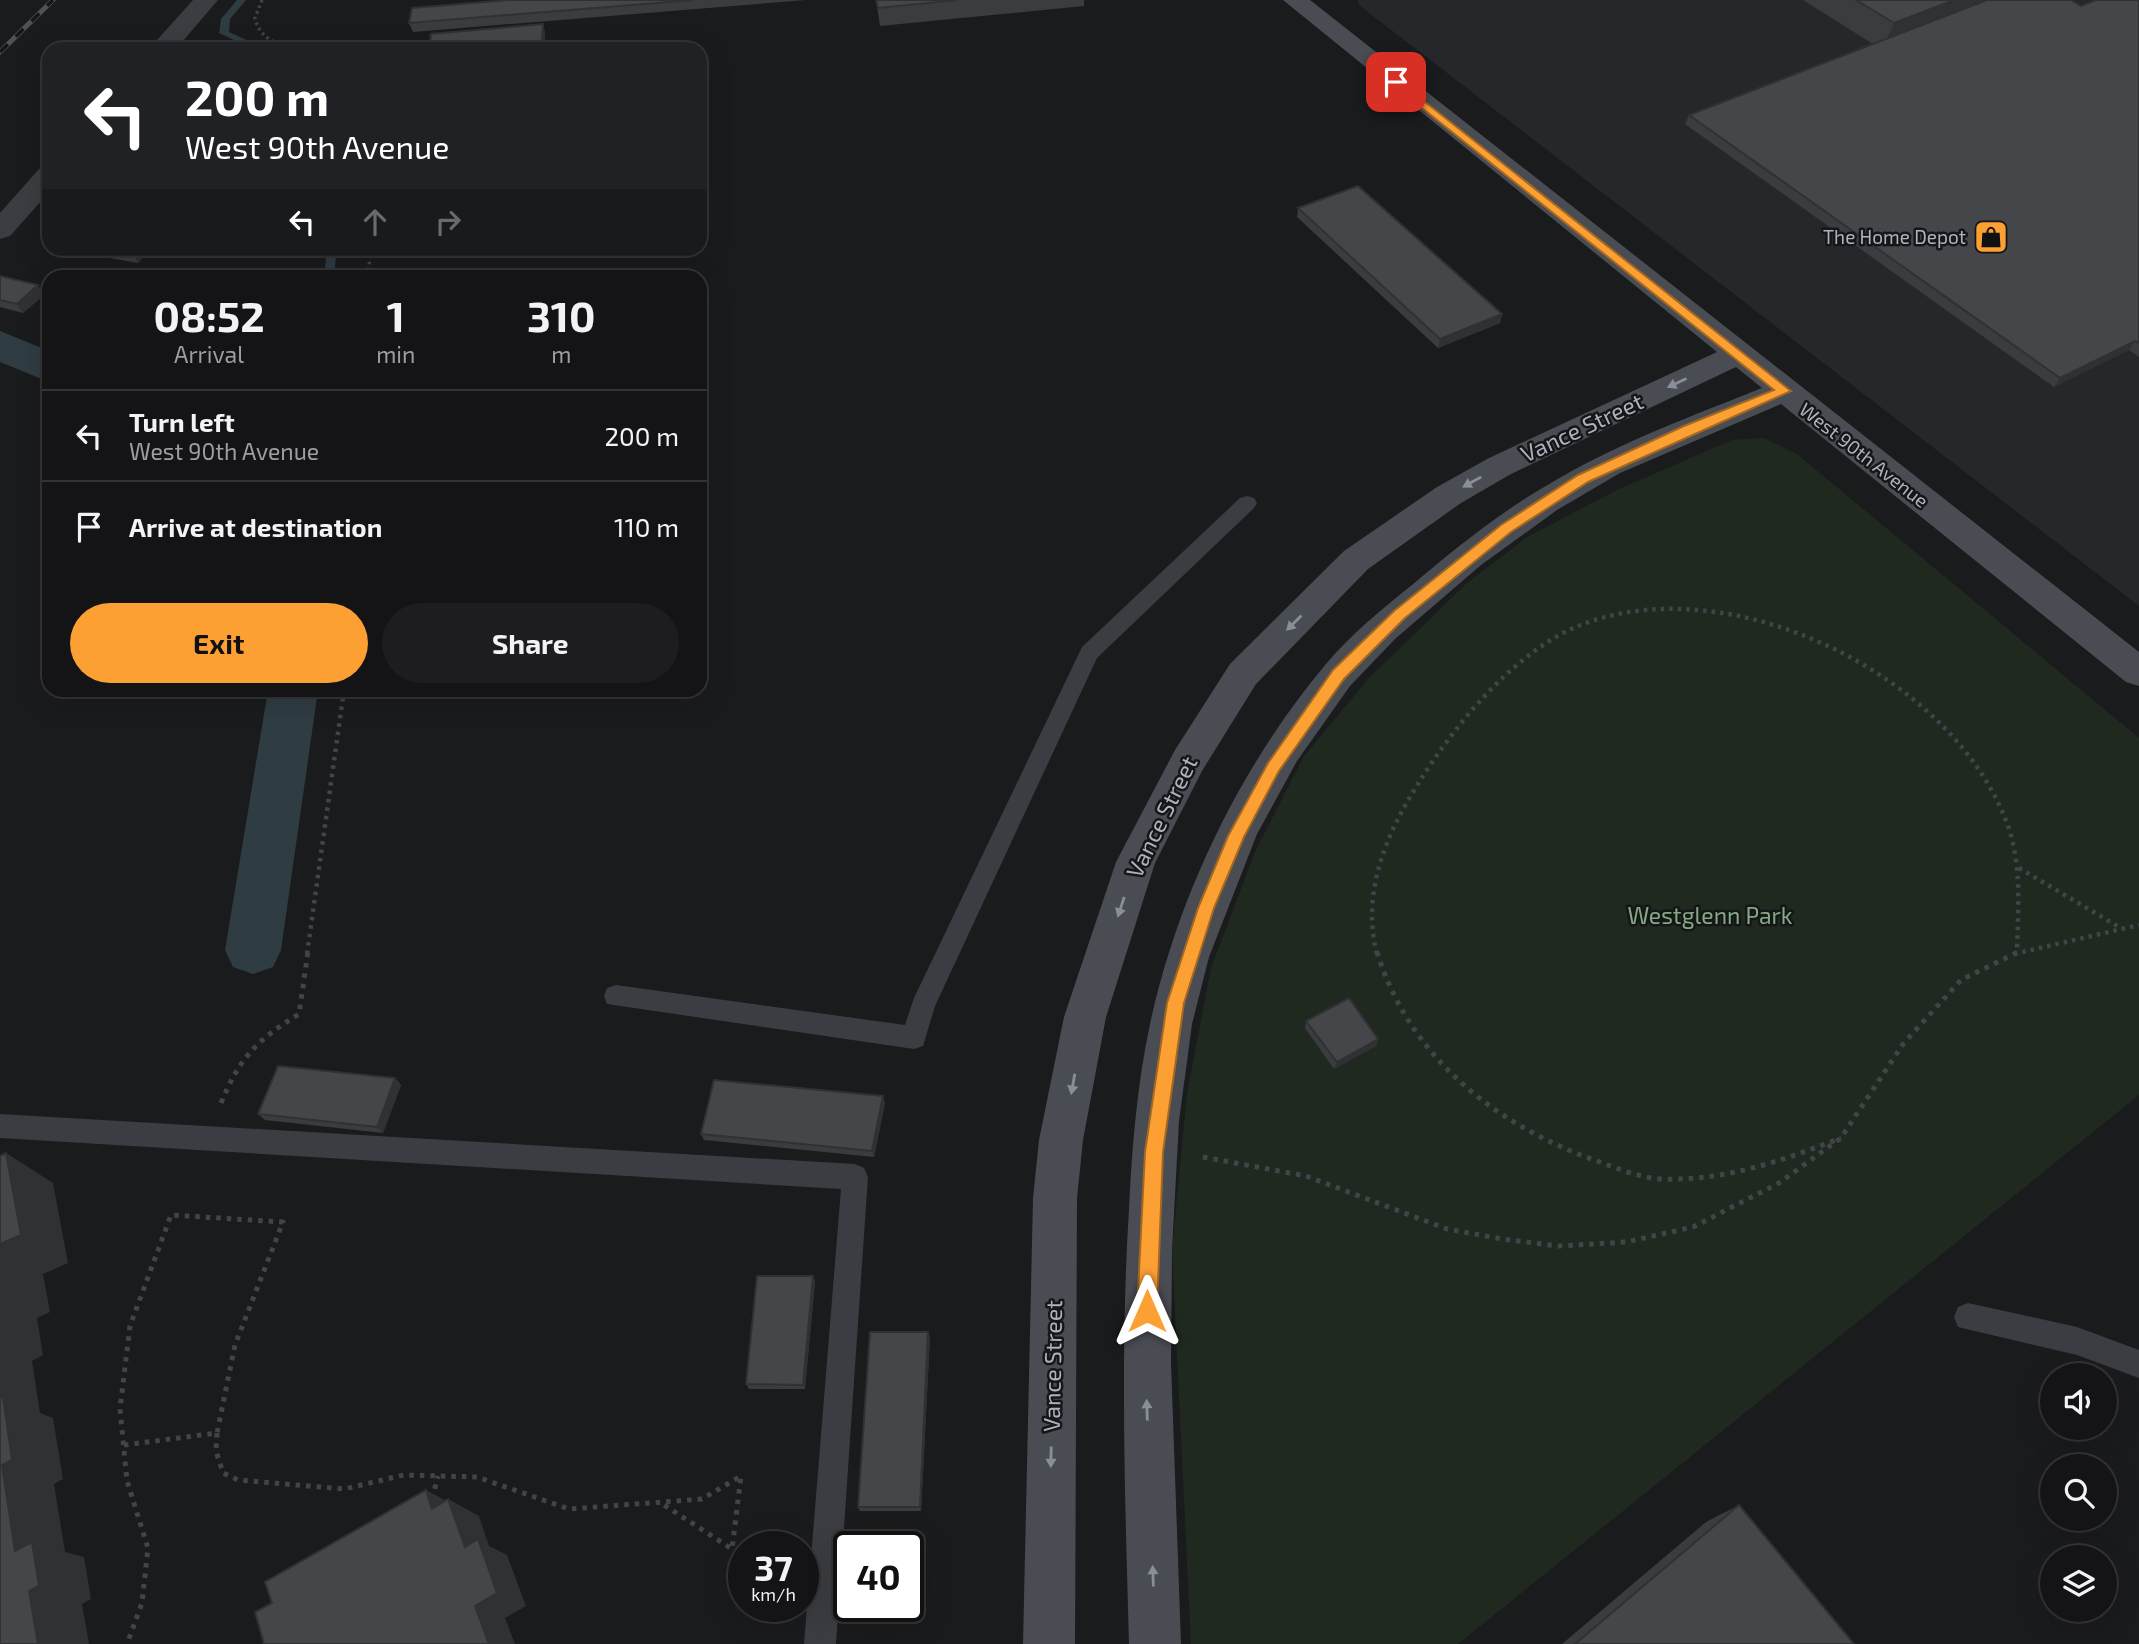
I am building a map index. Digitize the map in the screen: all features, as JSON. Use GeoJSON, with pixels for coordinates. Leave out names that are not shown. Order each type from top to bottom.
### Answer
{"type":"FeatureCollection","features":[{"type":"Feature","properties":{"kind":"street"},"geometry":{"type":"LineString","coordinates":[[168,42],[206,0]]}},
{"type":"Feature","properties":{"kind":"street","name":"West 90th Avenue"},"geometry":{"type":"LineString","coordinates":[[1295,0],[2139,672]]}},
{"type":"Feature","properties":{"kind":"street"},"geometry":{"type":"LineString","coordinates":[[0,230],[42,183]]}},
{"type":"Feature","properties":{"kind":"street","name":"Vance Street"},"geometry":{"type":"LineString","coordinates":[[1049,1644],[1055,1198],[1061,1140],[1085,1017],[1136,862],[1188,761],[1243,674],[1356,561],[1411,520],[1500,466],[1738,354]]}},
{"type":"Feature","properties":{"kind":"street","name":"Vance Street"},"geometry":{"type":"LineString","coordinates":[[1155,1644],[1147,1382],[1147,1264],[1154,1152],[1176,1003],[1206,908],[1236,836],[1273,767],[1338,674],[1399,614],[1450,571],[1506,529],[1583,478],[1689,429],[1784,391]]}},
{"type":"Feature","properties":{"kind":"lane"},"geometry":{"type":"LineString","coordinates":[[615,996],[914,1038],[923,1006],[1089,653],[1247,503]]}},
{"type":"Feature","properties":{"kind":"lane"},"geometry":{"type":"LineString","coordinates":[[0,1126],[855,1177],[820,1644]]}},
{"type":"Feature","properties":{"kind":"lane"},"geometry":{"type":"LineString","coordinates":[[1968,1317],[2077,1342],[2139,1364]]}},
{"type":"Feature","properties":{"kind":"path"},"geometry":{"type":"LineString","coordinates":[[262,0],[255,10],[259,31],[275,42]]}},
{"type":"Feature","properties":{"kind":"path"},"geometry":{"type":"LineString","coordinates":[[1841,1138],[1749,1171],[1658,1179],[1592,1161],[1515,1123],[1471,1093],[1406,1025],[1392,998],[1373,932],[1374,887],[1383,850],[1437,753],[1527,655],[1580,625],[1654,611],[1692,610],[1738,617],[1805,635],[1847,654],[1885,676],[1949,731],[1993,793],[2008,827],[2019,868],[2017,952]]}},
{"type":"Feature","properties":{"kind":"path"},"geometry":{"type":"LineString","coordinates":[[207,1139],[234,1067],[254,1042],[299,1014],[343,697]]}},
{"type":"Feature","properties":{"kind":"path"},"geometry":{"type":"LineString","coordinates":[[2019,868],[2120,928]]}},
{"type":"Feature","properties":{"kind":"path"},"geometry":{"type":"LineString","coordinates":[[1203,1157],[1306,1176],[1447,1229],[1558,1246],[1626,1242],[1693,1227],[1779,1183],[1841,1138],[1903,1044],[1961,980],[2017,952],[2139,925]]}},
{"type":"Feature","properties":{"kind":"path"},"geometry":{"type":"LineString","coordinates":[[127,1644],[142,1603],[148,1548],[127,1481],[120,1409],[130,1326],[171,1215],[283,1222],[235,1345],[217,1433],[216,1451],[223,1473],[239,1480],[344,1489],[404,1475],[477,1477],[569,1508],[702,1499],[741,1476],[732,1549],[661,1503]]}},
{"type":"Feature","properties":{"kind":"path"},"geometry":{"type":"LineString","coordinates":[[124,1445],[217,1433]]}},
{"type":"Feature","properties":{"kind":"path"},"geometry":{"type":"LineString","coordinates":[[431,1504],[438,1476]]}},
{"type":"Feature","properties":{"kind":"shaded area"},"geometry":{"type":"Polygon","coordinates":[[[1357,0],[2139,0],[2139,606],[1360,6],[1357,0]]]}},
{"type":"Feature","properties":{"kind":"green space","name":"Westglenn Park"},"geometry":{"type":"Polygon","coordinates":[[[1764,438],[1797,454],[2139,738],[2139,1095],[1458,1644],[1191,1644],[1172,1250],[1187,1093],[1211,968],[1255,852],[1304,756],[1369,678],[1467,583],[1527,537],[1619,489],[1732,440],[1764,438]]]}},
{"type":"Feature","properties":{"kind":"building"},"geometry":{"type":"Polygon","coordinates":[[[509,0],[694,0],[409,23],[412,8],[509,0]]]}},
{"type":"Feature","properties":{"kind":"building"},"geometry":{"type":"Polygon","coordinates":[[[876,0],[958,0],[878,8],[876,0]]]}},
{"type":"Feature","properties":{"kind":"building"},"geometry":{"type":"Polygon","coordinates":[[[1856,0],[1954,0],[1894,23],[1856,0]]]}},
{"type":"Feature","properties":{"kind":"building","name":"The Home Depot"},"geometry":{"type":"Polygon","coordinates":[[[1987,0],[2071,0],[2081,6],[2096,0],[2139,0],[2139,343],[2135,341],[2060,378],[1689,115],[1987,0]]]}},
{"type":"Feature","properties":{"kind":"building"},"geometry":{"type":"Polygon","coordinates":[[[543,24],[542,42],[430,42],[431,34],[543,24]]]}},
{"type":"Feature","properties":{"kind":"building"},"geometry":{"type":"Polygon","coordinates":[[[1358,186],[1502,314],[1440,339],[1298,208],[1358,186]]]}},
{"type":"Feature","properties":{"kind":"building"},"geometry":{"type":"Polygon","coordinates":[[[0,276],[38,285],[17,304],[0,300],[0,276]]]}},
{"type":"Feature","properties":{"kind":"building"},"geometry":{"type":"Polygon","coordinates":[[[1349,998],[1378,1039],[1337,1062],[1306,1021],[1349,998]]]}},
{"type":"Feature","properties":{"kind":"building"},"geometry":{"type":"Polygon","coordinates":[[[278,1066],[395,1078],[377,1127],[258,1114],[278,1066]]]}},
{"type":"Feature","properties":{"kind":"building"},"geometry":{"type":"Polygon","coordinates":[[[714,1080],[883,1096],[872,1151],[701,1134],[714,1080]]]}},
{"type":"Feature","properties":{"kind":"building"},"geometry":{"type":"Polygon","coordinates":[[[6,1153],[21,1235],[0,1244],[0,1156],[6,1153]]]}},
{"type":"Feature","properties":{"kind":"building"},"geometry":{"type":"Polygon","coordinates":[[[757,1276],[813,1276],[803,1385],[746,1384],[757,1276]]]}},
{"type":"Feature","properties":{"kind":"building"},"geometry":{"type":"Polygon","coordinates":[[[870,1332],[928,1332],[920,1507],[858,1507],[870,1332]]]}},
{"type":"Feature","properties":{"kind":"building"},"geometry":{"type":"Polygon","coordinates":[[[3,1397],[12,1460],[2,1465],[15,1551],[32,1542],[39,1586],[29,1591],[38,1644],[0,1644],[0,1398],[3,1397]]]}},
{"type":"Feature","properties":{"kind":"building"},"geometry":{"type":"Polygon","coordinates":[[[426,1490],[432,1509],[448,1499],[465,1547],[478,1539],[497,1593],[475,1606],[489,1644],[264,1644],[255,1612],[272,1603],[265,1582],[426,1490]]]}},
{"type":"Feature","properties":{"kind":"building"},"geometry":{"type":"Polygon","coordinates":[[[1739,1505],[1854,1644],[1575,1644],[1739,1505]]]}},
{"type":"Feature","properties":{"kind":"waterway"},"geometry":{"type":"LineString","coordinates":[[242,0],[226,19],[224,33],[245,42]]}},
{"type":"Feature","properties":{"kind":"waterway"},"geometry":{"type":"LineString","coordinates":[[330,270],[331,256]]}},
{"type":"Feature","properties":{"kind":"waterway"},"geometry":{"type":"LineString","coordinates":[[0,345],[42,365]]}},
{"type":"Feature","properties":{"kind":"waterway"},"geometry":{"type":"LineString","coordinates":[[253,950],[292,697]]}},
{"type":"Feature","properties":{"kind":"railway"},"geometry":{"type":"LineString","coordinates":[[0,52],[53,0]]}},
{"type":"Feature","properties":{"kind":"place","name":"The Home Depot"},"geometry":{"type":"Point","coordinates":[1991,237]}},
{"type":"Feature","properties":{"kind":"route"},"geometry":{"type":"LineString","coordinates":[[1147,1311],[1154,1152],[1162,1083],[1176,1003],[1206,908],[1236,836],[1273,767],[1338,674],[1399,614],[1506,529],[1583,478],[1689,429],[1784,391],[1396,82]]}}]}
